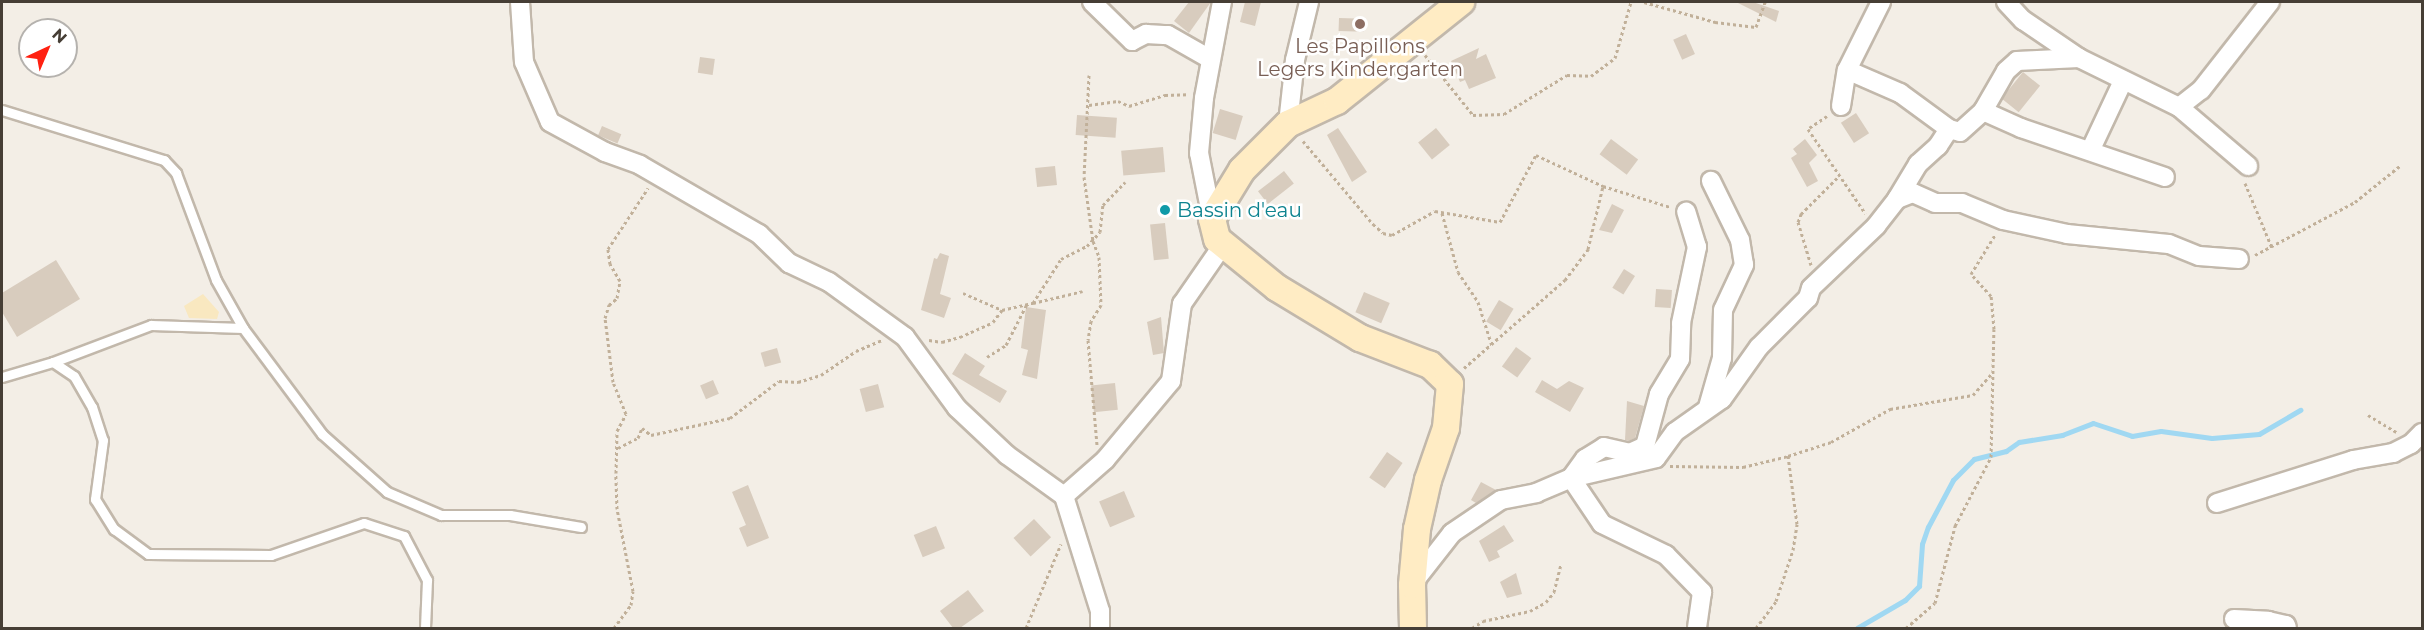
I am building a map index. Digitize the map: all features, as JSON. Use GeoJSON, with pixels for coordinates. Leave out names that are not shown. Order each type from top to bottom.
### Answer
{"type":"FeatureCollection","features":[{"type":"Feature","properties":{"kind":"street"},"geometry":{"type":"LineString","coordinates":[[520,2],[524,62],[550,122],[605,152],[656,173],[759,234],[789,263],[829,282],[905,336],[957,408],[1007,455],[1064,496],[1100,611],[1100,628]]}},
{"type":"Feature","properties":{"kind":"street"},"geometry":{"type":"LineString","coordinates":[[1092,2],[1132,41],[1146,34],[1168,34],[1210,59]]}},
{"type":"Feature","properties":{"kind":"street"},"geometry":{"type":"LineString","coordinates":[[1064,496],[1105,460],[1172,381],[1182,304],[1218,252],[1199,153],[1204,98],[1222,2]]}},
{"type":"Feature","properties":{"kind":"street"},"geometry":{"type":"LineString","coordinates":[[1288,124],[1295,60],[1309,2]]}},
{"type":"Feature","properties":{"kind":"street"},"geometry":{"type":"LineString","coordinates":[[1214,229],[1242,170],[1288,124],[1337,100],[1461,2]]}},
{"type":"Feature","properties":{"kind":"street"},"geometry":{"type":"LineString","coordinates":[[1841,106],[1847,70],[1881,2]]}},
{"type":"Feature","properties":{"kind":"street"},"geometry":{"type":"LineString","coordinates":[[2006,2],[2023,20],[2079,57],[2179,107],[2248,166]]}},
{"type":"Feature","properties":{"kind":"street"},"geometry":{"type":"LineString","coordinates":[[2179,107],[2202,90],[2270,2]]}},
{"type":"Feature","properties":{"kind":"street"},"geometry":{"type":"LineString","coordinates":[[1847,70],[1900,93],[1949,129],[1960,132],[1983,111],[2006,71],[2017,61],[2079,57]]}},
{"type":"Feature","properties":{"kind":"street"},"geometry":{"type":"LineString","coordinates":[[2091,149],[2123,81]]}},
{"type":"Feature","properties":{"kind":"street"},"geometry":{"type":"LineString","coordinates":[[1983,111],[2022,128],[2091,149],[2165,177]]}},
{"type":"Feature","properties":{"kind":"street"},"geometry":{"type":"LineString","coordinates":[[1412,585],[1452,533],[1501,500],[1536,493],[1571,478],[1591,476],[1637,461],[1651,461],[1675,432],[1722,399],[1759,347],[1808,298],[1811,288],[1876,226],[1897,199],[1918,164],[1938,146],[1949,129]]}},
{"type":"Feature","properties":{"kind":"street"},"geometry":{"type":"LineString","coordinates":[[1708,407],[1722,358],[1723,310],[1744,265],[1740,240],[1711,181]]}},
{"type":"Feature","properties":{"kind":"street"},"geometry":{"type":"LineString","coordinates":[[1897,199],[1913,193],[1935,203],[1962,203],[2002,220],[2067,234],[2169,244],[2199,256],[2239,259]]}},
{"type":"Feature","properties":{"kind":"street"},"geometry":{"type":"LineString","coordinates":[[1571,478],[1586,459],[1604,447],[1630,453],[1645,446],[1659,393],[1680,359],[1681,323],[1697,247],[1686,212]]}},
{"type":"Feature","properties":{"kind":"street"},"geometry":{"type":"LineString","coordinates":[[1214,229],[1277,288],[1360,338],[1430,365],[1450,384],[1446,428],[1417,529],[1412,585],[1413,628]]}},
{"type":"Feature","properties":{"kind":"street"},"geometry":{"type":"LineString","coordinates":[[2217,503],[2354,460],[2393,453],[2411,444],[2422,433]]}},
{"type":"Feature","properties":{"kind":"street"},"geometry":{"type":"LineString","coordinates":[[1571,478],[1602,524],[1666,555],[1695,583],[1702,592],[1697,628]]}},
{"type":"Feature","properties":{"kind":"street"},"geometry":{"type":"LineString","coordinates":[[2234,619],[2268,621],[2286,625],[2287,628]]}},
{"type":"Feature","properties":{"kind":"lane"},"geometry":{"type":"LineString","coordinates":[[2,110],[164,160],[176,173],[216,280],[243,328],[322,434],[387,492],[441,515],[510,515],[581,526]]}},
{"type":"Feature","properties":{"kind":"lane"},"geometry":{"type":"LineString","coordinates":[[2,377],[53,362],[152,325],[243,328]]}},
{"type":"Feature","properties":{"kind":"lane"},"geometry":{"type":"LineString","coordinates":[[53,362],[74,376],[92,407],[103,440],[95,499],[114,529],[148,554],[271,555],[364,523],[404,536],[427,580],[425,628]]}},
{"type":"Feature","properties":{"kind":"path"},"geometry":{"type":"LineString","coordinates":[[1411,41],[1450,83],[1467,111],[1486,117],[1515,110],[1567,75],[1590,76],[1615,58],[1631,2]]}},
{"type":"Feature","properties":{"kind":"path"},"geometry":{"type":"LineString","coordinates":[[1644,2],[1715,22],[1756,27],[1765,2]]}},
{"type":"Feature","properties":{"kind":"path"},"geometry":{"type":"LineString","coordinates":[[1089,75],[1084,177],[1093,241],[1099,257],[1101,305],[1091,321],[1088,340],[1095,441],[1105,460]]}},
{"type":"Feature","properties":{"kind":"path"},"geometry":{"type":"LineString","coordinates":[[1089,105],[1118,101],[1129,106],[1183,93],[1204,98]]}},
{"type":"Feature","properties":{"kind":"path"},"geometry":{"type":"LineString","coordinates":[[1841,106],[1808,129],[1838,177],[1876,226]]}},
{"type":"Feature","properties":{"kind":"path"},"geometry":{"type":"LineString","coordinates":[[1288,124],[1383,234],[1392,235],[1410,222],[1435,211],[1500,222],[1536,155],[1603,186],[1686,212]]}},
{"type":"Feature","properties":{"kind":"path"},"geometry":{"type":"LineString","coordinates":[[2239,259],[2271,248],[2355,202],[2401,165]]}},
{"type":"Feature","properties":{"kind":"path"},"geometry":{"type":"LineString","coordinates":[[2248,166],[2243,177],[2271,248]]}},
{"type":"Feature","properties":{"kind":"path"},"geometry":{"type":"LineString","coordinates":[[614,628],[630,605],[633,591],[617,509],[617,431],[627,414],[613,382],[605,318],[609,305],[617,298],[620,281],[610,264],[608,249],[656,173]]}},
{"type":"Feature","properties":{"kind":"path"},"geometry":{"type":"LineString","coordinates":[[1811,288],[1811,260],[1798,222],[1801,214],[1838,177]]}},
{"type":"Feature","properties":{"kind":"path"},"geometry":{"type":"LineString","coordinates":[[1450,384],[1478,354],[1492,346],[1565,280],[1588,249],[1603,186]]}},
{"type":"Feature","properties":{"kind":"path"},"geometry":{"type":"LineString","coordinates":[[1442,213],[1458,272],[1478,302],[1492,346]]}},
{"type":"Feature","properties":{"kind":"path"},"geometry":{"type":"LineString","coordinates":[[1906,628],[1935,603],[1955,526],[1991,457],[1991,296],[1971,274],[1988,252],[2002,220]]}},
{"type":"Feature","properties":{"kind":"path"},"geometry":{"type":"LineString","coordinates":[[987,357],[1006,345],[1026,304],[1083,291]]}},
{"type":"Feature","properties":{"kind":"path"},"geometry":{"type":"LineString","coordinates":[[963,293],[1002,310]]}},
{"type":"Feature","properties":{"kind":"path"},"geometry":{"type":"LineString","coordinates":[[1651,461],[1687,468],[1743,467],[1788,456],[1831,442],[1890,409],[1973,395],[1991,374]]}},
{"type":"Feature","properties":{"kind":"path"},"geometry":{"type":"LineString","coordinates":[[2368,415],[2398,433],[2422,433]]}},
{"type":"Feature","properties":{"kind":"path"},"geometry":{"type":"LineString","coordinates":[[1756,628],[1776,601],[1793,550],[1797,524],[1788,456]]}},
{"type":"Feature","properties":{"kind":"path"},"geometry":{"type":"LineString","coordinates":[[1026,628],[1064,537]]}},
{"type":"Feature","properties":{"kind":"path"},"geometry":{"type":"LineString","coordinates":[[1458,628],[1470,628],[1483,621],[1530,611],[1546,602],[1554,592],[1561,564]]}},
{"type":"Feature","properties":{"kind":"sand"},"geometry":{"type":"Polygon","coordinates":[[[203,294],[219,312],[217,319],[189,318],[184,306],[203,294]]]}},
{"type":"Feature","properties":{"kind":"building"},"geometry":{"type":"Polygon","coordinates":[[[1189,2],[1211,2],[1189,33],[1174,21],[1189,2]]]}},
{"type":"Feature","properties":{"kind":"building"},"geometry":{"type":"Polygon","coordinates":[[[1245,2],[1261,2],[1255,26],[1240,22],[1245,2]]]}},
{"type":"Feature","properties":{"kind":"building"},"geometry":{"type":"Polygon","coordinates":[[[1736,2],[1753,2],[1779,11],[1776,22],[1736,2]]]}},
{"type":"Feature","properties":{"kind":"building"},"geometry":{"type":"Polygon","coordinates":[[[1339,18],[1364,19],[1364,32],[1339,31],[1339,18]]]}},
{"type":"Feature","properties":{"kind":"building"},"geometry":{"type":"Polygon","coordinates":[[[1686,34],[1695,54],[1682,60],[1673,40],[1686,34]]]}},
{"type":"Feature","properties":{"kind":"building"},"geometry":{"type":"Polygon","coordinates":[[[1479,48],[1476,59],[1486,54],[1496,78],[1469,89],[1465,80],[1460,82],[1451,61],[1479,48]]]}},
{"type":"Feature","properties":{"kind":"building"},"geometry":{"type":"Polygon","coordinates":[[[700,57],[715,59],[713,75],[698,73],[700,57]]]}},
{"type":"Feature","properties":{"kind":"building"},"geometry":{"type":"Polygon","coordinates":[[[2023,72],[2040,86],[2019,112],[2002,98],[2023,72]]]}},
{"type":"Feature","properties":{"kind":"building"},"geometry":{"type":"Polygon","coordinates":[[[1220,109],[1243,116],[1236,140],[1213,133],[1220,109]]]}},
{"type":"Feature","properties":{"kind":"building"},"geometry":{"type":"Polygon","coordinates":[[[1856,113],[1869,133],[1854,143],[1841,123],[1856,113]]]}},
{"type":"Feature","properties":{"kind":"building"},"geometry":{"type":"Polygon","coordinates":[[[1077,115],[1117,118],[1116,138],[1076,135],[1077,115]]]}},
{"type":"Feature","properties":{"kind":"building"},"geometry":{"type":"Polygon","coordinates":[[[602,126],[621,134],[617,143],[598,135],[602,126]]]}},
{"type":"Feature","properties":{"kind":"building"},"geometry":{"type":"Polygon","coordinates":[[[1338,128],[1367,172],[1352,182],[1327,135],[1338,128]]]}},
{"type":"Feature","properties":{"kind":"building"},"geometry":{"type":"Polygon","coordinates":[[[1436,128],[1450,145],[1432,160],[1418,142],[1436,128]]]}},
{"type":"Feature","properties":{"kind":"building"},"geometry":{"type":"Polygon","coordinates":[[[1611,139],[1638,159],[1627,175],[1600,154],[1611,139]]]}},
{"type":"Feature","properties":{"kind":"building"},"geometry":{"type":"Polygon","coordinates":[[[1805,139],[1817,155],[1809,163],[1818,181],[1807,187],[1791,158],[1797,154],[1793,149],[1805,139]]]}},
{"type":"Feature","properties":{"kind":"building"},"geometry":{"type":"Polygon","coordinates":[[[1163,147],[1165,172],[1123,176],[1121,151],[1163,147]]]}},
{"type":"Feature","properties":{"kind":"building"},"geometry":{"type":"Polygon","coordinates":[[[1055,166],[1057,185],[1037,187],[1035,168],[1055,166]]]}},
{"type":"Feature","properties":{"kind":"building"},"geometry":{"type":"Polygon","coordinates":[[[1284,171],[1294,184],[1268,204],[1258,191],[1284,171]]]}},
{"type":"Feature","properties":{"kind":"building"},"geometry":{"type":"Polygon","coordinates":[[[1612,204],[1624,210],[1612,233],[1599,230],[1612,204]]]}},
{"type":"Feature","properties":{"kind":"building"},"geometry":{"type":"Polygon","coordinates":[[[1165,223],[1169,259],[1154,260],[1150,225],[1165,223]]]}},
{"type":"Feature","properties":{"kind":"building"},"geometry":{"type":"Polygon","coordinates":[[[940,253],[949,256],[940,294],[951,298],[944,318],[921,310],[934,258],[937,259],[940,253]]]}},
{"type":"Feature","properties":{"kind":"building"},"geometry":{"type":"Polygon","coordinates":[[[56,260],[80,299],[17,337],[2,312],[2,293],[56,260]]]}},
{"type":"Feature","properties":{"kind":"building"},"geometry":{"type":"Polygon","coordinates":[[[1624,269],[1635,276],[1623,295],[1612,288],[1624,269]]]}},
{"type":"Feature","properties":{"kind":"building"},"geometry":{"type":"Polygon","coordinates":[[[1656,289],[1672,290],[1671,308],[1655,307],[1656,289]]]}},
{"type":"Feature","properties":{"kind":"building"},"geometry":{"type":"Polygon","coordinates":[[[1364,292],[1390,303],[1381,323],[1355,312],[1364,292]]]}},
{"type":"Feature","properties":{"kind":"building"},"geometry":{"type":"Polygon","coordinates":[[[1499,300],[1514,309],[1501,330],[1486,321],[1499,300]]]}},
{"type":"Feature","properties":{"kind":"building"},"geometry":{"type":"Polygon","coordinates":[[[1026,307],[1046,310],[1037,379],[1022,375],[1028,350],[1021,348],[1026,307]]]}},
{"type":"Feature","properties":{"kind":"building"},"geometry":{"type":"Polygon","coordinates":[[[1161,317],[1164,353],[1153,355],[1147,322],[1161,317]]]}},
{"type":"Feature","properties":{"kind":"building"},"geometry":{"type":"Polygon","coordinates":[[[1516,347],[1531,358],[1517,378],[1502,366],[1516,347]]]}},
{"type":"Feature","properties":{"kind":"building"},"geometry":{"type":"Polygon","coordinates":[[[777,348],[781,362],[765,367],[761,353],[777,348]]]}},
{"type":"Feature","properties":{"kind":"building"},"geometry":{"type":"Polygon","coordinates":[[[965,353],[985,366],[979,375],[1007,391],[1000,403],[952,374],[965,353]]]}},
{"type":"Feature","properties":{"kind":"building"},"geometry":{"type":"Polygon","coordinates":[[[713,380],[719,394],[706,399],[700,385],[713,380]]]}},
{"type":"Feature","properties":{"kind":"building"},"geometry":{"type":"Polygon","coordinates":[[[1542,380],[1557,389],[1569,381],[1584,388],[1570,412],[1535,392],[1542,380]]]}},
{"type":"Feature","properties":{"kind":"building"},"geometry":{"type":"Polygon","coordinates":[[[1115,383],[1118,410],[1094,412],[1091,386],[1115,383]]]}},
{"type":"Feature","properties":{"kind":"building"},"geometry":{"type":"Polygon","coordinates":[[[878,384],[884,407],[866,412],[860,389],[878,384]]]}},
{"type":"Feature","properties":{"kind":"building"},"geometry":{"type":"Polygon","coordinates":[[[1627,401],[1644,406],[1635,438],[1629,441],[1625,440],[1627,401]]]}},
{"type":"Feature","properties":{"kind":"building"},"geometry":{"type":"Polygon","coordinates":[[[1387,452],[1403,463],[1385,488],[1369,477],[1387,452]]]}},
{"type":"Feature","properties":{"kind":"building"},"geometry":{"type":"Polygon","coordinates":[[[1481,482],[1496,490],[1476,503],[1471,500],[1481,482]]]}},
{"type":"Feature","properties":{"kind":"building"},"geometry":{"type":"Polygon","coordinates":[[[748,485],[769,538],[747,547],[739,528],[746,525],[732,492],[748,485]]]}},
{"type":"Feature","properties":{"kind":"building"},"geometry":{"type":"Polygon","coordinates":[[[1124,491],[1135,517],[1110,527],[1099,502],[1124,491]]]}},
{"type":"Feature","properties":{"kind":"building"},"geometry":{"type":"Polygon","coordinates":[[[1034,519],[1051,537],[1031,556],[1014,538],[1034,519]]]}},
{"type":"Feature","properties":{"kind":"building"},"geometry":{"type":"Polygon","coordinates":[[[1504,525],[1514,541],[1497,551],[1500,557],[1489,562],[1479,541],[1504,525]]]}},
{"type":"Feature","properties":{"kind":"building"},"geometry":{"type":"Polygon","coordinates":[[[936,526],[945,548],[923,557],[914,535],[936,526]]]}},
{"type":"Feature","properties":{"kind":"building"},"geometry":{"type":"Polygon","coordinates":[[[1516,573],[1522,594],[1507,598],[1500,582],[1516,573]]]}},
{"type":"Feature","properties":{"kind":"building"},"geometry":{"type":"Polygon","coordinates":[[[968,590],[984,611],[960,628],[953,628],[940,611],[968,590]]]}},
{"type":"Feature","properties":{"kind":"waterway"},"geometry":{"type":"LineString","coordinates":[[1857,628],[1905,600],[1919,586],[1922,544],[1928,527],[1953,480],[1974,459],[2006,451],[2019,442],[2062,435],[2093,423],[2132,436],[2161,431],[2212,438],[2259,434],[2300,410]]}},
{"type":"Feature","properties":{"kind":"place","name":"Les Papillons Legers Kindergarten"},"geometry":{"type":"Point","coordinates":[1360,24]}},
{"type":"Feature","properties":{"kind":"place","name":"Bassin d'eau"},"geometry":{"type":"Point","coordinates":[1165,210]}}]}
